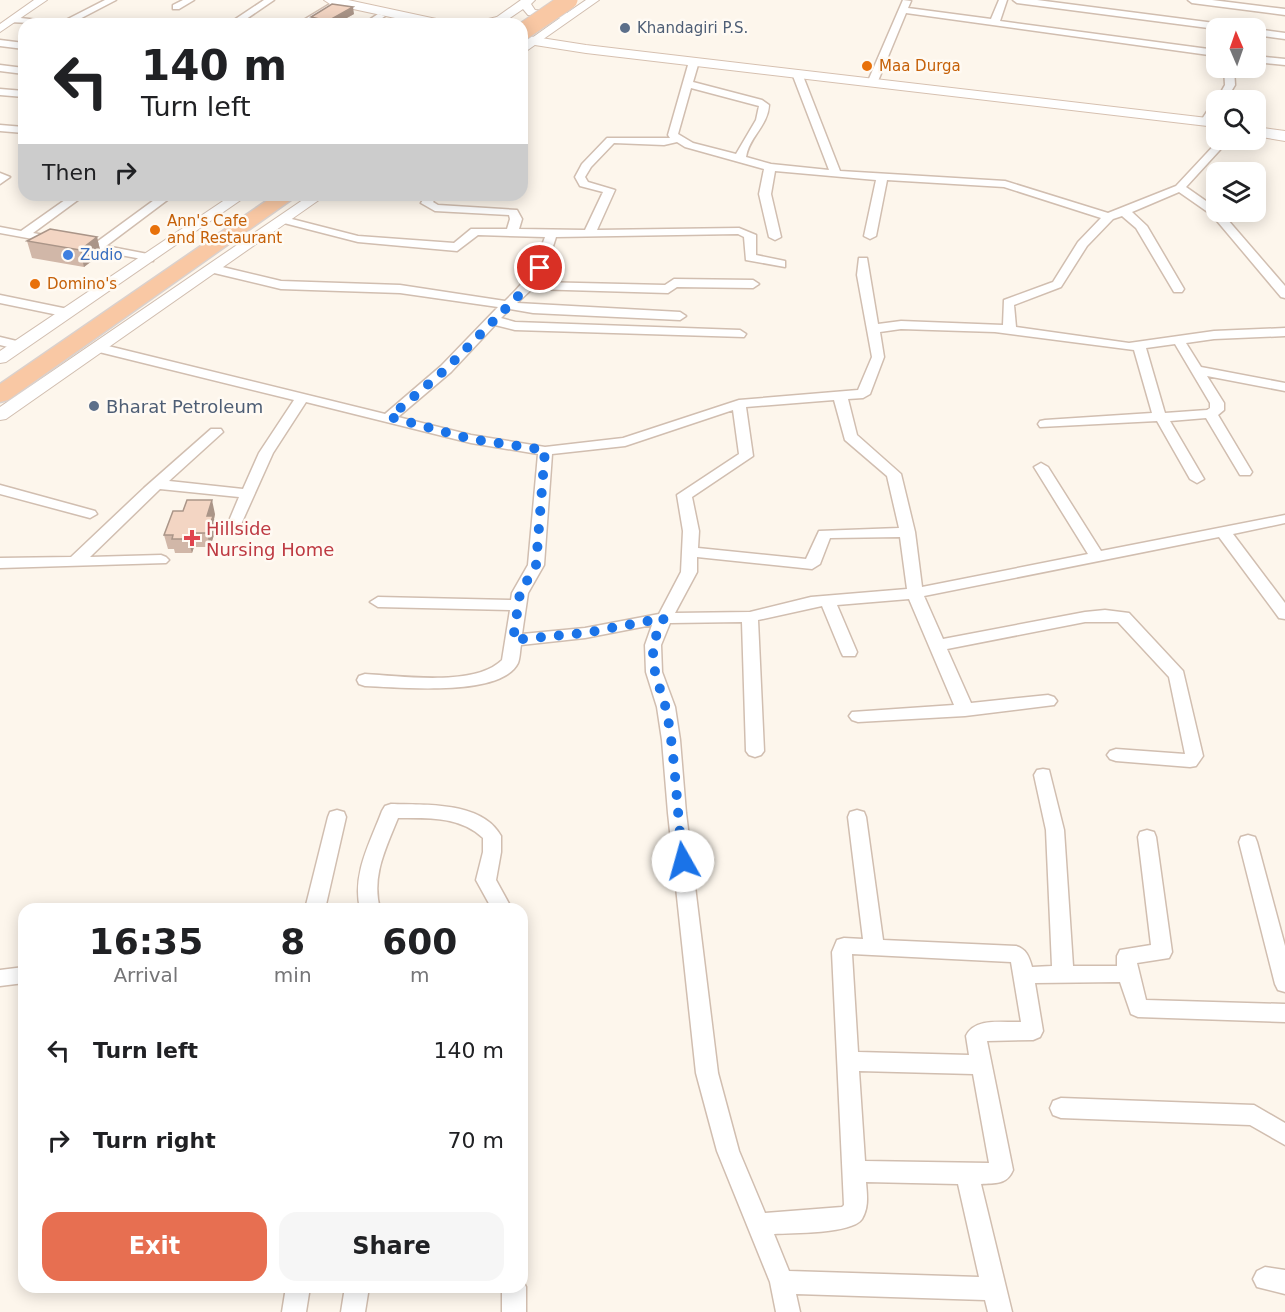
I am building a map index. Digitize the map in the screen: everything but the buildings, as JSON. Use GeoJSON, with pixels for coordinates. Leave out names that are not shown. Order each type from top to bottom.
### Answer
{"type":"FeatureCollection","features":[{"type":"Feature","properties":{"kind":"highway"},"geometry":{"type":"LineString","coordinates":[[525,18],[552,0]]}},
{"type":"Feature","properties":{"kind":"highway"},"geometry":{"type":"LineString","coordinates":[[528,42],[573,6]]}},
{"type":"Feature","properties":{"kind":"highway"},"geometry":{"type":"LineString","coordinates":[[0,381],[260,201]]}},
{"type":"Feature","properties":{"kind":"highway"},"geometry":{"type":"LineString","coordinates":[[0,395],[279,201]]}},
{"type":"Feature","properties":{"kind":"main road"},"geometry":{"type":"LineString","coordinates":[[334,1],[344,7],[391,18]]}},
{"type":"Feature","properties":{"kind":"main road"},"geometry":{"type":"LineString","coordinates":[[334,1],[415,18]]}},
{"type":"Feature","properties":{"kind":"main road"},"geometry":{"type":"LineString","coordinates":[[528,43],[873,81],[1147,117]]}},
{"type":"Feature","properties":{"kind":"main road"},"geometry":{"type":"LineString","coordinates":[[668,60],[693,65],[1206,123]]}},
{"type":"Feature","properties":{"kind":"main road"},"geometry":{"type":"LineString","coordinates":[[1266,131],[1285,134]]}},
{"type":"Feature","properties":{"kind":"street"},"geometry":{"type":"LineString","coordinates":[[0,29],[41,0]]}},
{"type":"Feature","properties":{"kind":"street"},"geometry":{"type":"LineString","coordinates":[[75,18],[112,0]]}},
{"type":"Feature","properties":{"kind":"street"},"geometry":{"type":"LineString","coordinates":[[176,7],[190,0]]}},
{"type":"Feature","properties":{"kind":"street"},"geometry":{"type":"LineString","coordinates":[[242,18],[270,0]]}},
{"type":"Feature","properties":{"kind":"street"},"geometry":{"type":"LineString","coordinates":[[500,18],[526,2],[530,12],[560,15],[573,6],[593,0]]}},
{"type":"Feature","properties":{"kind":"street"},"geometry":{"type":"LineString","coordinates":[[873,81],[908,0]]}},
{"type":"Feature","properties":{"kind":"street"},"geometry":{"type":"LineString","coordinates":[[995,22],[1003,0]]}},
{"type":"Feature","properties":{"kind":"street"},"geometry":{"type":"LineString","coordinates":[[1017,0],[1206,25]]}},
{"type":"Feature","properties":{"kind":"street"},"geometry":{"type":"LineString","coordinates":[[1119,0],[1127,15]]}},
{"type":"Feature","properties":{"kind":"street"},"geometry":{"type":"LineString","coordinates":[[1192,0],[1285,12]]}},
{"type":"Feature","properties":{"kind":"street"},"geometry":{"type":"LineString","coordinates":[[310,18],[334,1]]}},
{"type":"Feature","properties":{"kind":"street"},"geometry":{"type":"LineString","coordinates":[[528,42],[573,6]]}},
{"type":"Feature","properties":{"kind":"street"},"geometry":{"type":"LineString","coordinates":[[903,10],[1206,52]]}},
{"type":"Feature","properties":{"kind":"street"},"geometry":{"type":"LineString","coordinates":[[12,20],[18,21]]}},
{"type":"Feature","properties":{"kind":"street"},"geometry":{"type":"LineString","coordinates":[[1266,33],[1285,36]]}},
{"type":"Feature","properties":{"kind":"street"},"geometry":{"type":"LineString","coordinates":[[0,43],[18,45]]}},
{"type":"Feature","properties":{"kind":"street"},"geometry":{"type":"LineString","coordinates":[[1266,60],[1285,62]]}},
{"type":"Feature","properties":{"kind":"street"},"geometry":{"type":"LineString","coordinates":[[693,65],[673,135],[678,139],[770,167],[836,174],[1005,184],[1109,217]]}},
{"type":"Feature","properties":{"kind":"street"},"geometry":{"type":"LineString","coordinates":[[0,68],[18,70]]}},
{"type":"Feature","properties":{"kind":"street"},"geometry":{"type":"LineString","coordinates":[[798,76],[836,174]]}},
{"type":"Feature","properties":{"kind":"street"},"geometry":{"type":"LineString","coordinates":[[688,84],[764,105],[760,125],[741,149],[740,159]]}},
{"type":"Feature","properties":{"kind":"street"},"geometry":{"type":"LineString","coordinates":[[0,92],[18,94]]}},
{"type":"Feature","properties":{"kind":"street"},"geometry":{"type":"LineString","coordinates":[[0,136],[5,128]]}},
{"type":"Feature","properties":{"kind":"street"},"geometry":{"type":"LineString","coordinates":[[590,234],[609,190],[584,184],[580,177],[586,165],[608,142],[617,139],[664,142],[678,139]]}},
{"type":"Feature","properties":{"kind":"street"},"geometry":{"type":"LineString","coordinates":[[1010,330],[1008,303],[1057,284],[1082,244],[1109,217],[1180,188],[1215,150]]}},
{"type":"Feature","properties":{"kind":"street"},"geometry":{"type":"LineString","coordinates":[[770,167],[765,194],[775,237]]}},
{"type":"Feature","properties":{"kind":"street"},"geometry":{"type":"LineString","coordinates":[[870,236],[882,177]]}},
{"type":"Feature","properties":{"kind":"street"},"geometry":{"type":"LineString","coordinates":[[1180,188],[1216,213],[1285,294]]}},
{"type":"Feature","properties":{"kind":"street"},"geometry":{"type":"LineString","coordinates":[[24,234],[70,201]]}},
{"type":"Feature","properties":{"kind":"street"},"geometry":{"type":"LineString","coordinates":[[96,248],[160,201]]}},
{"type":"Feature","properties":{"kind":"street"},"geometry":{"type":"LineString","coordinates":[[0,358],[232,201]]}},
{"type":"Feature","properties":{"kind":"street"},"geometry":{"type":"LineString","coordinates":[[0,415],[311,201]]}},
{"type":"Feature","properties":{"kind":"street"},"geometry":{"type":"LineString","coordinates":[[428,201],[427,203],[435,208],[513,212],[516,219],[512,232]]}},
{"type":"Feature","properties":{"kind":"street"},"geometry":{"type":"LineString","coordinates":[[1124,211],[1141,226],[1178,290]]}},
{"type":"Feature","properties":{"kind":"street"},"geometry":{"type":"LineString","coordinates":[[284,220],[358,239],[457,247],[475,231],[590,234],[739,231],[750,236],[750,257],[781,264]]}},
{"type":"Feature","properties":{"kind":"street"},"geometry":{"type":"LineString","coordinates":[[0,230],[149,258]]}},
{"type":"Feature","properties":{"kind":"street"},"geometry":{"type":"LineString","coordinates":[[390,417],[446,369],[529,285],[540,268],[552,233]]}},
{"type":"Feature","properties":{"kind":"street"},"geometry":{"type":"LineString","coordinates":[[100,348],[390,417],[471,439],[545,450],[625,442],[739,404],[863,394],[878,357],[863,275],[863,261]]}},
{"type":"Feature","properties":{"kind":"street"},"geometry":{"type":"LineString","coordinates":[[214,269],[281,285],[400,289],[533,309],[680,316]]}},
{"type":"Feature","properties":{"kind":"street"},"geometry":{"type":"LineString","coordinates":[[529,285],[668,289],[674,283],[753,284]]}},
{"type":"Feature","properties":{"kind":"street"},"geometry":{"type":"LineString","coordinates":[[0,299],[68,313]]}},
{"type":"Feature","properties":{"kind":"street"},"geometry":{"type":"LineString","coordinates":[[492,320],[515,326],[740,334]]}},
{"type":"Feature","properties":{"kind":"street"},"geometry":{"type":"LineString","coordinates":[[873,329],[901,325],[1010,330],[1129,346],[1247,332],[1285,332]]}},
{"type":"Feature","properties":{"kind":"street"},"geometry":{"type":"LineString","coordinates":[[0,341],[20,346]]}},
{"type":"Feature","properties":{"kind":"street"},"geometry":{"type":"LineString","coordinates":[[1045,424],[1210,414],[1217,410],[1216,403],[1179,341]]}},
{"type":"Feature","properties":{"kind":"street"},"geometry":{"type":"LineString","coordinates":[[1139,345],[1157,410],[1197,479]]}},
{"type":"Feature","properties":{"kind":"street"},"geometry":{"type":"LineString","coordinates":[[1197,370],[1285,387]]}},
{"type":"Feature","properties":{"kind":"street"},"geometry":{"type":"LineString","coordinates":[[233,528],[266,453],[303,396]]}},
{"type":"Feature","properties":{"kind":"street"},"geometry":{"type":"LineString","coordinates":[[840,396],[850,437],[894,474],[907,532],[915,594],[964,710]]}},
{"type":"Feature","properties":{"kind":"street"},"geometry":{"type":"LineString","coordinates":[[739,404],[746,456],[684,495],[692,531],[689,572],[664,618],[653,645],[653,659],[654,672],[666,707],[708,1073],[728,1151],[782,1282],[788,1312]]}},
{"type":"Feature","properties":{"kind":"street"},"geometry":{"type":"LineString","coordinates":[[1210,414],[1245,472]]}},
{"type":"Feature","properties":{"kind":"street"},"geometry":{"type":"LineString","coordinates":[[75,562],[216,432]]}},
{"type":"Feature","properties":{"kind":"street"},"geometry":{"type":"LineString","coordinates":[[365,680],[436,682],[472,680],[496,674],[510,662],[520,593],[536,565],[545,450]]}},
{"type":"Feature","properties":{"kind":"street"},"geometry":{"type":"LineString","coordinates":[[1041,467],[1096,556]]}},
{"type":"Feature","properties":{"kind":"street"},"geometry":{"type":"LineString","coordinates":[[157,484],[248,494]]}},
{"type":"Feature","properties":{"kind":"street"},"geometry":{"type":"LineString","coordinates":[[0,489],[90,514]]}},
{"type":"Feature","properties":{"kind":"street"},"geometry":{"type":"LineString","coordinates":[[513,640],[585,633],[664,618],[750,617],[811,602],[915,594],[1285,519]]}},
{"type":"Feature","properties":{"kind":"street"},"geometry":{"type":"LineString","coordinates":[[1222,530],[1285,614]]}},
{"type":"Feature","properties":{"kind":"street"},"geometry":{"type":"LineString","coordinates":[[692,552],[812,564],[824,534],[907,532]]}},
{"type":"Feature","properties":{"kind":"street"},"geometry":{"type":"LineString","coordinates":[[0,563],[161,560]]}},
{"type":"Feature","properties":{"kind":"street"},"geometry":{"type":"LineString","coordinates":[[827,600],[849,652]]}},
{"type":"Feature","properties":{"kind":"street"},"geometry":{"type":"LineString","coordinates":[[378,602],[518,604]]}},
{"type":"Feature","properties":{"kind":"street"},"geometry":{"type":"LineString","coordinates":[[750,617],[755,751]]}},
{"type":"Feature","properties":{"kind":"street"},"geometry":{"type":"LineString","coordinates":[[938,645],[1085,617],[1123,617],[1177,675],[1194,756],[1190,762],[1179,762],[1116,755]]}},
{"type":"Feature","properties":{"kind":"street"},"geometry":{"type":"LineString","coordinates":[[858,716],[964,710],[1048,701]]}},
{"type":"Feature","properties":{"kind":"street"},"geometry":{"type":"LineString","coordinates":[[1043,775],[1055,830],[1063,974]]}},
{"type":"Feature","properties":{"kind":"street"},"geometry":{"type":"LineString","coordinates":[[368,903],[365,882],[392,811],[444,812],[483,825],[492,836],[492,852],[486,880],[499,903]]}},
{"type":"Feature","properties":{"kind":"street"},"geometry":{"type":"LineString","coordinates":[[316,903],[337,817]]}},
{"type":"Feature","properties":{"kind":"street"},"geometry":{"type":"LineString","coordinates":[[857,818],[874,947]]}},
{"type":"Feature","properties":{"kind":"street"},"geometry":{"type":"LineString","coordinates":[[1147,837],[1162,952],[1127,956],[1128,974],[1138,1008],[1285,1013]]}},
{"type":"Feature","properties":{"kind":"street"},"geometry":{"type":"LineString","coordinates":[[1248,842],[1285,984]]}},
{"type":"Feature","properties":{"kind":"street"},"geometry":{"type":"LineString","coordinates":[[758,1225],[850,1216],[855,1210],[855,1171],[842,949],[848,946],[1016,954],[1020,958],[1024,975],[1032,1031],[978,1032],[976,1036],[979,1065],[1002,1170],[999,1173],[968,1174],[855,1171]]}},
{"type":"Feature","properties":{"kind":"street"},"geometry":{"type":"LineString","coordinates":[[1024,975],[1128,974]]}},
{"type":"Feature","properties":{"kind":"street"},"geometry":{"type":"LineString","coordinates":[[0,978],[18,976]]}},
{"type":"Feature","properties":{"kind":"street"},"geometry":{"type":"LineString","coordinates":[[847,1060],[979,1065]]}},
{"type":"Feature","properties":{"kind":"street"},"geometry":{"type":"LineString","coordinates":[[1061,1108],[1254,1115],[1285,1135]]}},
{"type":"Feature","properties":{"kind":"street"},"geometry":{"type":"LineString","coordinates":[[968,1174],[1000,1312]]}},
{"type":"Feature","properties":{"kind":"street"},"geometry":{"type":"LineString","coordinates":[[782,1282],[994,1289]]}},
{"type":"Feature","properties":{"kind":"street"},"geometry":{"type":"LineString","coordinates":[[294,1312],[297,1293]]}},
{"type":"Feature","properties":{"kind":"street"},"geometry":{"type":"LineString","coordinates":[[353,1312],[356,1293]]}},
{"type":"Feature","properties":{"kind":"street"},"geometry":{"type":"LineString","coordinates":[[513,1312],[514,1293]]}},
{"type":"Feature","properties":{"kind":"place","name":"Khandagiri P.S."},"geometry":{"type":"Point","coordinates":[625,28]}},
{"type":"Feature","properties":{"kind":"place","name":"Maa Durga"},"geometry":{"type":"Point","coordinates":[867,66]}},
{"type":"Feature","properties":{"kind":"place","name":"Ann's Cafe and Restaurant"},"geometry":{"type":"Point","coordinates":[155,230]}},
{"type":"Feature","properties":{"kind":"place","name":"Zudio"},"geometry":{"type":"Point","coordinates":[68,255]}},
{"type":"Feature","properties":{"kind":"place","name":"Domino's"},"geometry":{"type":"Point","coordinates":[35,284]}},
{"type":"Feature","properties":{"kind":"place","name":"Bharat Petroleum"},"geometry":{"type":"Point","coordinates":[94,406]}},
{"type":"Feature","properties":{"kind":"place","name":"Hillside Nursing Home"},"geometry":{"type":"Point","coordinates":[192,538]}},
{"type":"Feature","properties":{"kind":"route"},"geometry":{"type":"LineString","coordinates":[[540,268],[529,285],[446,369],[390,417],[471,439],[545,450],[536,565],[520,593],[513,640],[585,633],[664,618],[653,645],[654,672],[666,707],[683,861]]}}]}
